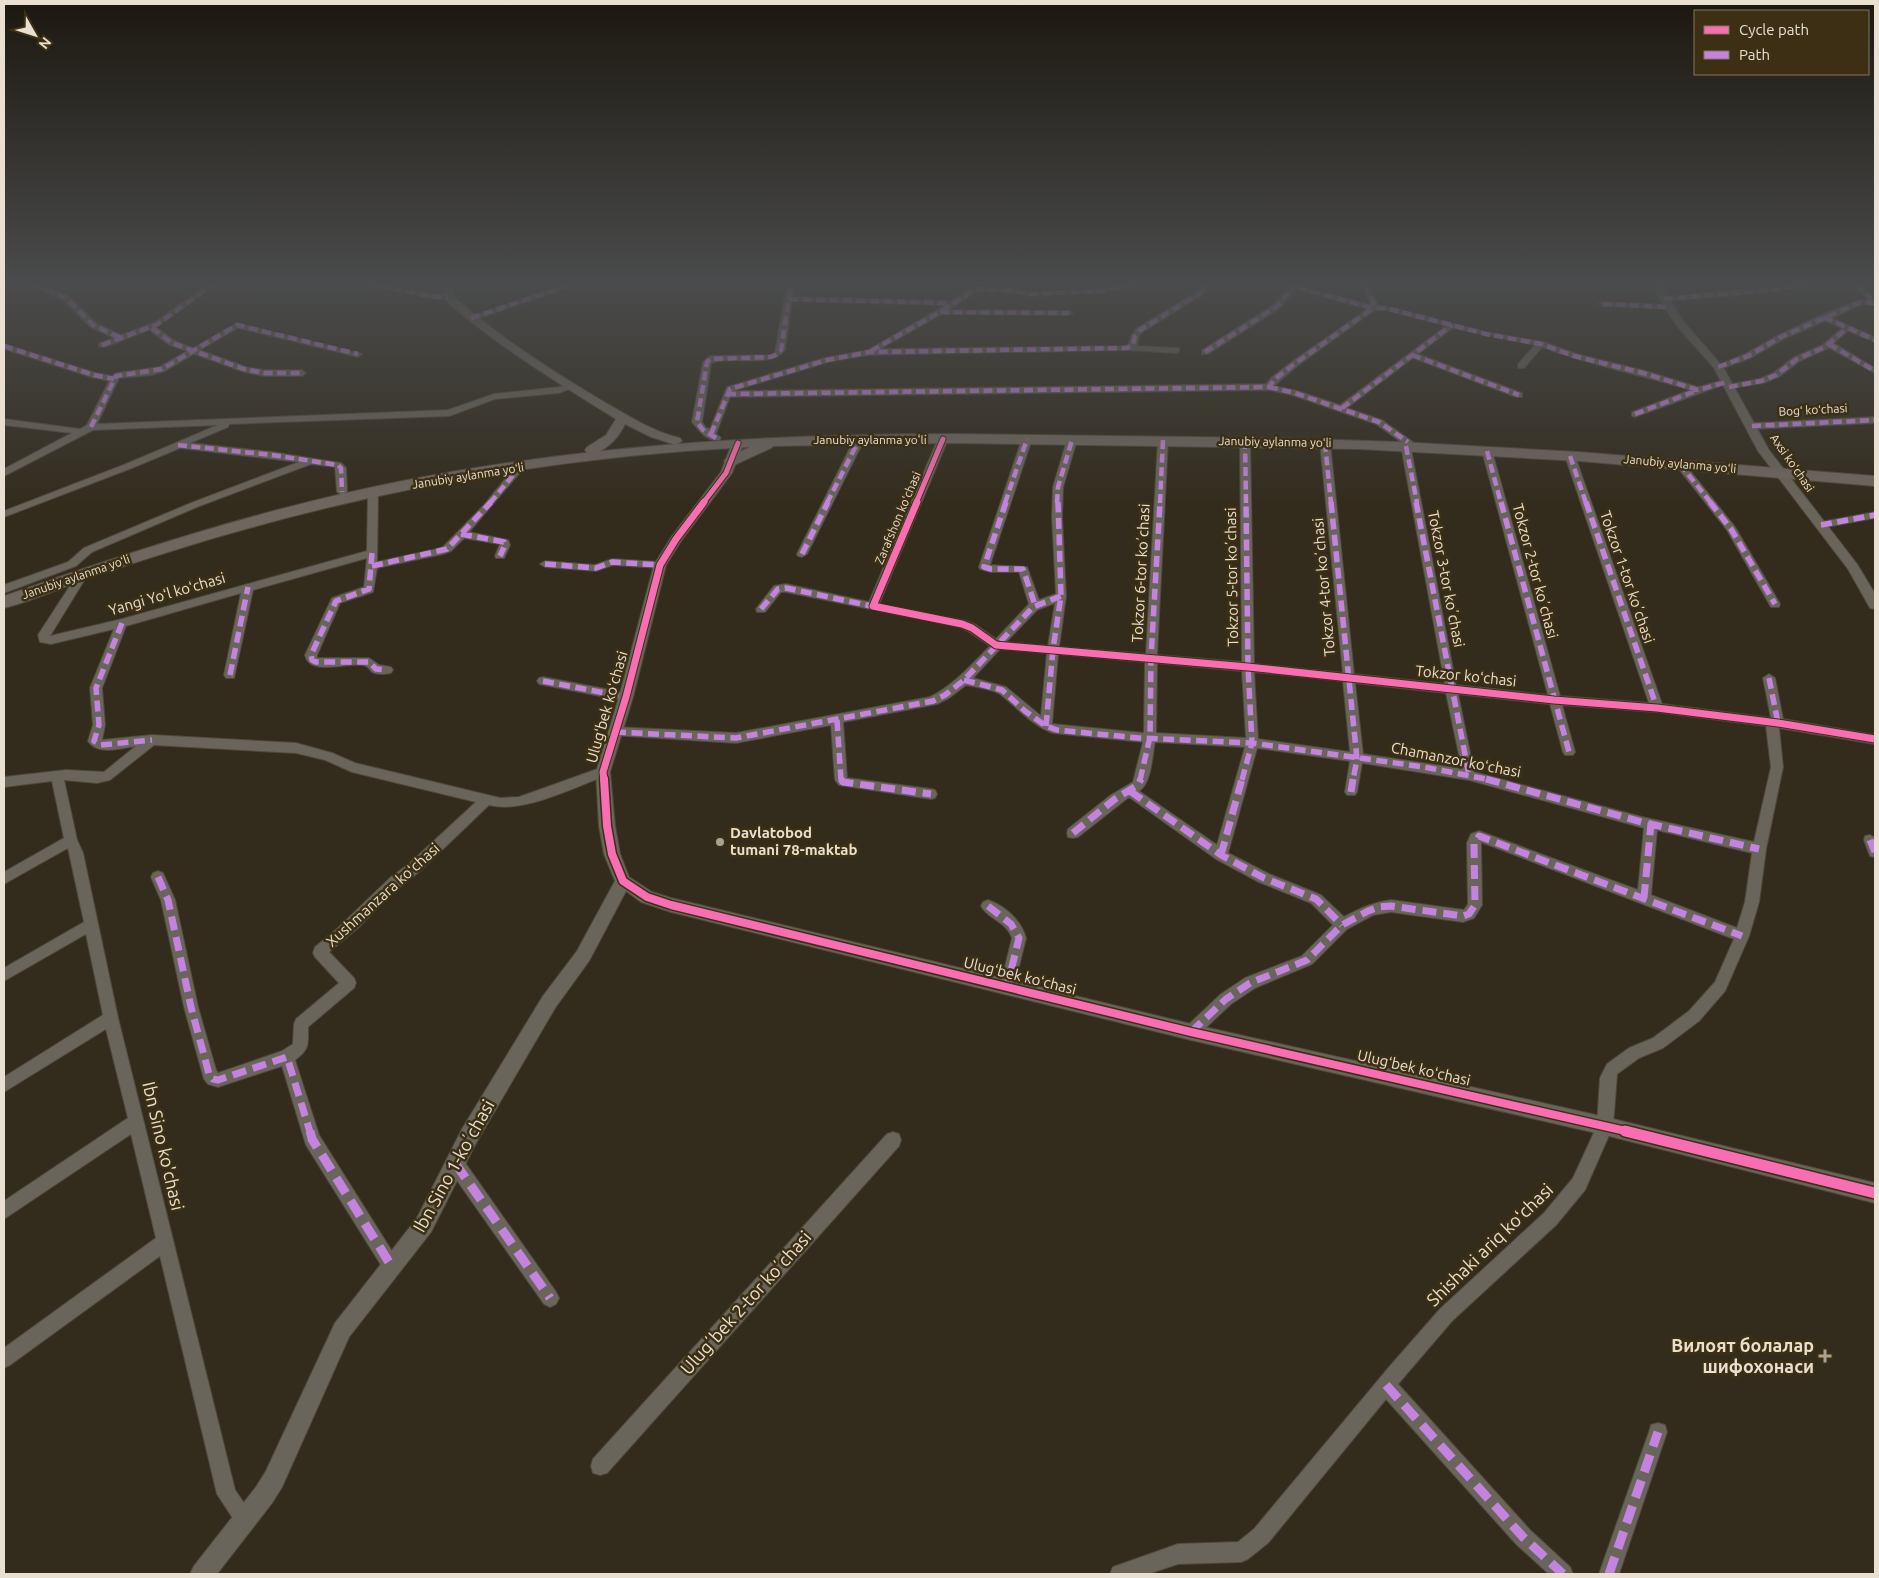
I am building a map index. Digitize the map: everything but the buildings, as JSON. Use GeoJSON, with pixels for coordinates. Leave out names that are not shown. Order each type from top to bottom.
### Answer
{"type":"FeatureCollection","features":[{"type":"Feature","properties":{"kind":"highway","name":"Janubiy aylanma yoʻli"},"geometry":{"type":"LineString","coordinates":[[4,602],[83,574],[227,530],[332,501],[475,473],[684,444],[713,436],[797,434],[1248,435],[1875,475]]}},
{"type":"Feature","properties":{"kind":"highway","name":"Janubiy aylanma yoʻli"},"geometry":{"type":"LineString","coordinates":[[4,595],[186,534],[342,492],[484,466],[591,450],[684,444],[778,441],[1027,439],[1245,440],[1486,445],[1875,480]]}},
{"type":"Feature","properties":{"kind":"highway"},"geometry":{"type":"LineString","coordinates":[[684,444],[713,453],[731,464],[757,448],[778,441]]}},
{"type":"Feature","properties":{"kind":"main road"},"geometry":{"type":"LineString","coordinates":[[525,358],[570,387],[653,435],[684,444]]}},
{"type":"Feature","properties":{"kind":"main road"},"geometry":{"type":"LineString","coordinates":[[591,450],[606,442],[617,433],[622,417]]}},
{"type":"Feature","properties":{"kind":"street"},"geometry":{"type":"LineString","coordinates":[[40,358],[94,375],[114,379]]}},
{"type":"Feature","properties":{"kind":"street"},"geometry":{"type":"LineString","coordinates":[[91,427],[114,379],[122,374],[156,371],[179,358]]}},
{"type":"Feature","properties":{"kind":"street"},"geometry":{"type":"LineString","coordinates":[[211,358],[244,369],[264,373],[302,373]]}},
{"type":"Feature","properties":{"kind":"street"},"geometry":{"type":"LineString","coordinates":[[752,358],[710,359],[706,362],[697,422],[703,430],[713,436],[730,389],[839,358]]}},
{"type":"Feature","properties":{"kind":"street"},"geometry":{"type":"LineString","coordinates":[[1269,388],[1275,379],[1303,358]]}},
{"type":"Feature","properties":{"kind":"street"},"geometry":{"type":"LineString","coordinates":[[1342,408],[1410,358]]}},
{"type":"Feature","properties":{"kind":"street"},"geometry":{"type":"LineString","coordinates":[[1416,358],[1519,395]]}},
{"type":"Feature","properties":{"kind":"street"},"geometry":{"type":"LineString","coordinates":[[1521,366],[1529,358]]}},
{"type":"Feature","properties":{"kind":"street"},"geometry":{"type":"LineString","coordinates":[[1581,358],[1643,373],[1698,390]]}},
{"type":"Feature","properties":{"kind":"street","name":"Axsi koʻchasi"},"geometry":{"type":"LineString","coordinates":[[1710,358],[1718,367],[1764,451],[1853,566],[1875,605]]}},
{"type":"Feature","properties":{"kind":"street"},"geometry":{"type":"LineString","coordinates":[[1718,367],[1744,358]]}},
{"type":"Feature","properties":{"kind":"street"},"geometry":{"type":"LineString","coordinates":[[1635,414],[1698,390],[1761,382],[1776,375],[1800,358]]}},
{"type":"Feature","properties":{"kind":"street"},"geometry":{"type":"LineString","coordinates":[[1852,358],[1875,371]]}},
{"type":"Feature","properties":{"kind":"street"},"geometry":{"type":"LineString","coordinates":[[4,473],[91,427],[449,413],[494,397],[559,390],[570,387]]}},
{"type":"Feature","properties":{"kind":"street"},"geometry":{"type":"LineString","coordinates":[[727,394],[1269,388],[1295,393],[1379,422],[1407,444]]}},
{"type":"Feature","properties":{"kind":"street","name":"Bogʻ koʻchasi"},"geometry":{"type":"LineString","coordinates":[[1752,426],[1875,420]]}},
{"type":"Feature","properties":{"kind":"street"},"geometry":{"type":"LineString","coordinates":[[4,422],[82,432]]}},
{"type":"Feature","properties":{"kind":"street"},"geometry":{"type":"LineString","coordinates":[[4,514],[232,422]]}},
{"type":"Feature","properties":{"kind":"street","name":"Zarafshon koʻchasi"},"geometry":{"type":"LineString","coordinates":[[873,606],[943,439]]}},
{"type":"Feature","properties":{"kind":"street"},"geometry":{"type":"LineString","coordinates":[[1027,439],[983,564],[986,569],[1023,569],[1036,605]]}},
{"type":"Feature","properties":{"kind":"street"},"geometry":{"type":"LineString","coordinates":[[802,554],[859,440]]}},
{"type":"Feature","properties":{"kind":"street"},"geometry":{"type":"LineString","coordinates":[[1046,726],[1053,649],[1061,596],[1057,517],[1058,487],[1072,440]]}},
{"type":"Feature","properties":{"kind":"street","name":"Tokzor 6-tor koʼchasi"},"geometry":{"type":"LineString","coordinates":[[1150,737],[1151,658],[1163,440]]}},
{"type":"Feature","properties":{"kind":"street","name":"Tokzor 5-tor koʼchasi"},"geometry":{"type":"LineString","coordinates":[[1245,440],[1248,667],[1252,743]]}},
{"type":"Feature","properties":{"kind":"street","name":"Ulugʻbek koʻchasi"},"geometry":{"type":"LineString","coordinates":[[738,443],[731,464],[676,539],[660,565],[626,696],[603,772],[607,826],[612,854],[623,881],[647,896],[671,905],[1191,1032],[1605,1126],[1875,1193]]}},
{"type":"Feature","properties":{"kind":"street","name":"Tokzor 4-tor koʼchasi"},"geometry":{"type":"LineString","coordinates":[[1325,443],[1357,759],[1351,792]]}},
{"type":"Feature","properties":{"kind":"street","name":"Tokzor 3-tor koʼchasi"},"geometry":{"type":"LineString","coordinates":[[1407,444],[1451,688],[1469,775]]}},
{"type":"Feature","properties":{"kind":"street"},"geometry":{"type":"LineString","coordinates":[[178,445],[272,455],[340,467],[342,492]]}},
{"type":"Feature","properties":{"kind":"street","name":"Tokzor 2-tor koʼchasi"},"geometry":{"type":"LineString","coordinates":[[1487,450],[1569,752]]}},
{"type":"Feature","properties":{"kind":"street","name":"Tokzor 1-tor koʼchasi"},"geometry":{"type":"LineString","coordinates":[[1570,456],[1657,708]]}},
{"type":"Feature","properties":{"kind":"street"},"geometry":{"type":"LineString","coordinates":[[4,589],[72,564],[81,553],[194,505],[308,462]]}},
{"type":"Feature","properties":{"kind":"street"},"geometry":{"type":"LineString","coordinates":[[1680,464],[1741,544],[1775,604]]}},
{"type":"Feature","properties":{"kind":"street"},"geometry":{"type":"LineString","coordinates":[[372,566],[444,551],[487,507],[519,468]]}},
{"type":"Feature","properties":{"kind":"street"},"geometry":{"type":"LineString","coordinates":[[373,492],[372,566],[369,589],[342,598],[333,605],[311,655],[312,660],[316,662],[369,662],[376,669],[387,670]]}},
{"type":"Feature","properties":{"kind":"street"},"geometry":{"type":"LineString","coordinates":[[1821,525],[1875,514]]}},
{"type":"Feature","properties":{"kind":"street"},"geometry":{"type":"LineString","coordinates":[[461,534],[504,542],[506,545],[500,556]]}},
{"type":"Feature","properties":{"kind":"street","name":"Yangi Yoʻl koʻchasi"},"geometry":{"type":"LineString","coordinates":[[83,574],[44,635],[44,639],[51,640],[122,624],[372,553]]}},
{"type":"Feature","properties":{"kind":"street"},"geometry":{"type":"LineString","coordinates":[[545,564],[596,568],[612,562],[660,565]]}},
{"type":"Feature","properties":{"kind":"street"},"geometry":{"type":"LineString","coordinates":[[230,675],[248,587]]}},
{"type":"Feature","properties":{"kind":"street"},"geometry":{"type":"LineString","coordinates":[[761,609],[778,589],[786,588],[962,624],[996,645],[1053,649]]}},
{"type":"Feature","properties":{"kind":"street"},"geometry":{"type":"LineString","coordinates":[[615,732],[736,738],[933,701],[945,695],[964,680],[1036,605],[1061,596]]}},
{"type":"Feature","properties":{"kind":"street"},"geometry":{"type":"LineString","coordinates":[[122,624],[96,688],[99,725],[94,741],[101,744],[152,740],[296,748],[313,751],[352,767],[500,803],[519,802],[603,772]]}},
{"type":"Feature","properties":{"kind":"street","name":"Tokzor koʻchasi"},"geometry":{"type":"LineString","coordinates":[[1053,649],[1248,667],[1554,700],[1657,708],[1775,722],[1875,739]]}},
{"type":"Feature","properties":{"kind":"street","name":"Shishaki ariq koʻchasi"},"geometry":{"type":"LineString","coordinates":[[1120,1574],[1178,1554],[1241,1552],[1261,1536],[1386,1384],[1446,1315],[1550,1219],[1579,1184],[1605,1126],[1608,1078],[1612,1069],[1634,1054],[1658,1043],[1694,1016],[1720,986],[1742,936],[1752,902],[1759,849],[1777,768],[1775,722],[1769,678]]}},
{"type":"Feature","properties":{"kind":"street","name":"Chamanzor koʻchasi"},"geometry":{"type":"LineString","coordinates":[[964,680],[1002,690],[1025,711],[1046,726],[1066,731],[1139,738],[1252,743],[1469,775],[1651,823],[1759,849]]}},
{"type":"Feature","properties":{"kind":"street"},"geometry":{"type":"LineString","coordinates":[[543,681],[626,696]]}},
{"type":"Feature","properties":{"kind":"street"},"geometry":{"type":"LineString","coordinates":[[837,720],[841,780],[843,782],[931,794]]}},
{"type":"Feature","properties":{"kind":"street"},"geometry":{"type":"LineString","coordinates":[[1072,833],[1138,785],[1150,737]]}},
{"type":"Feature","properties":{"kind":"street"},"geometry":{"type":"LineString","coordinates":[[4,782],[22,782],[75,775],[104,778],[152,740]]}},
{"type":"Feature","properties":{"kind":"street"},"geometry":{"type":"LineString","coordinates":[[1221,855],[1252,743]]}},
{"type":"Feature","properties":{"kind":"street","name":"Ibn Sino ko'chasi"},"geometry":{"type":"LineString","coordinates":[[57,777],[71,840],[76,852],[111,1018],[227,1494],[245,1519]]}},
{"type":"Feature","properties":{"kind":"street"},"geometry":{"type":"LineString","coordinates":[[4,792],[22,782]]}},
{"type":"Feature","properties":{"kind":"street"},"geometry":{"type":"LineString","coordinates":[[1130,791],[1221,855],[1264,878],[1316,899],[1342,925]]}},
{"type":"Feature","properties":{"kind":"street","name":"Xushmanzara koʻchasi"},"geometry":{"type":"LineString","coordinates":[[287,1058],[300,1047],[301,1024],[349,983],[320,951],[346,931],[392,885],[415,867],[487,800]]}},
{"type":"Feature","properties":{"kind":"street"},"geometry":{"type":"LineString","coordinates":[[1644,898],[1651,823]]}},
{"type":"Feature","properties":{"kind":"street"},"geometry":{"type":"LineString","coordinates":[[1191,1032],[1226,999],[1250,983],[1307,960],[1342,925],[1379,907],[1391,906],[1463,916],[1469,914],[1475,905],[1474,843],[1479,836],[1742,936]]}},
{"type":"Feature","properties":{"kind":"street"},"geometry":{"type":"LineString","coordinates":[[4,878],[71,840]]}},
{"type":"Feature","properties":{"kind":"street"},"geometry":{"type":"LineString","coordinates":[[158,877],[168,900],[191,1007],[209,1074],[218,1080],[287,1058],[312,1139],[392,1267]]}},
{"type":"Feature","properties":{"kind":"street","name":"Ibn Sino 1-koʼchasi"},"geometry":{"type":"LineString","coordinates":[[202,1574],[274,1478],[342,1330],[424,1225],[469,1136],[549,1002],[583,956],[623,881]]}},
{"type":"Feature","properties":{"kind":"street"},"geometry":{"type":"LineString","coordinates":[[988,906],[1012,925],[1018,933],[1019,938],[1007,987]]}},
{"type":"Feature","properties":{"kind":"street"},"geometry":{"type":"LineString","coordinates":[[4,976],[90,925]]}},
{"type":"Feature","properties":{"kind":"street"},"geometry":{"type":"LineString","coordinates":[[4,1085],[111,1018]]}},
{"type":"Feature","properties":{"kind":"street"},"geometry":{"type":"LineString","coordinates":[[4,1211],[136,1120]]}},
{"type":"Feature","properties":{"kind":"street","name":"Ulugʼbek 2-tor koʼchasi"},"geometry":{"type":"LineString","coordinates":[[600,1466],[893,1140]]}},
{"type":"Feature","properties":{"kind":"street"},"geometry":{"type":"LineString","coordinates":[[456,1163],[550,1298]]}},
{"type":"Feature","properties":{"kind":"street"},"geometry":{"type":"LineString","coordinates":[[4,1359],[165,1242]]}},
{"type":"Feature","properties":{"kind":"street"},"geometry":{"type":"LineString","coordinates":[[1386,1384],[1523,1537],[1563,1574]]}},
{"type":"Feature","properties":{"kind":"street"},"geometry":{"type":"LineString","coordinates":[[1609,1574],[1658,1432]]}},
{"type":"Feature","properties":{"kind":"marked path"},"geometry":{"type":"LineString","coordinates":[[40,358],[94,375],[114,379]]}},
{"type":"Feature","properties":{"kind":"marked path"},"geometry":{"type":"LineString","coordinates":[[91,427],[116,376],[152,372],[162,369],[181,358]]}},
{"type":"Feature","properties":{"kind":"marked path"},"geometry":{"type":"LineString","coordinates":[[213,358],[244,369],[264,373],[302,373]]}},
{"type":"Feature","properties":{"kind":"marked path"},"geometry":{"type":"LineString","coordinates":[[716,438],[703,430],[697,422],[707,362],[710,359],[751,358]]}},
{"type":"Feature","properties":{"kind":"marked path"},"geometry":{"type":"LineString","coordinates":[[711,434],[730,389],[839,358]]}},
{"type":"Feature","properties":{"kind":"marked path"},"geometry":{"type":"LineString","coordinates":[[727,394],[1269,387],[1275,379],[1303,358]]}},
{"type":"Feature","properties":{"kind":"marked path"},"geometry":{"type":"LineString","coordinates":[[1342,408],[1409,358]]}},
{"type":"Feature","properties":{"kind":"marked path"},"geometry":{"type":"LineString","coordinates":[[1419,358],[1519,395]]}},
{"type":"Feature","properties":{"kind":"marked path"},"geometry":{"type":"LineString","coordinates":[[1581,358],[1643,373],[1698,390],[1727,382]]}},
{"type":"Feature","properties":{"kind":"marked path"},"geometry":{"type":"LineString","coordinates":[[1718,367],[1744,358]]}},
{"type":"Feature","properties":{"kind":"marked path"},"geometry":{"type":"LineString","coordinates":[[1729,387],[1761,381],[1776,375],[1800,358]]}},
{"type":"Feature","properties":{"kind":"marked path"},"geometry":{"type":"LineString","coordinates":[[1852,358],[1875,371]]}},
{"type":"Feature","properties":{"kind":"marked path"},"geometry":{"type":"LineString","coordinates":[[1269,387],[1295,393],[1379,422],[1408,442]]}},
{"type":"Feature","properties":{"kind":"marked path"},"geometry":{"type":"LineString","coordinates":[[1635,414],[1698,390]]}},
{"type":"Feature","properties":{"kind":"marked path"},"geometry":{"type":"LineString","coordinates":[[1752,426],[1875,420]]}},
{"type":"Feature","properties":{"kind":"marked path"},"geometry":{"type":"LineString","coordinates":[[1027,439],[984,567],[991,569],[1023,569],[1035,605],[1039,604]]}},
{"type":"Feature","properties":{"kind":"marked path"},"geometry":{"type":"LineString","coordinates":[[802,554],[859,440]]}},
{"type":"Feature","properties":{"kind":"marked path"},"geometry":{"type":"LineString","coordinates":[[1046,726],[1053,649],[1061,596],[1057,517],[1058,487],[1072,440]]}},
{"type":"Feature","properties":{"kind":"marked path"},"geometry":{"type":"LineString","coordinates":[[1073,833],[1115,799],[1138,785],[1141,779],[1150,737],[1151,658],[1163,440]]}},
{"type":"Feature","properties":{"kind":"marked path"},"geometry":{"type":"LineString","coordinates":[[1221,855],[1252,743],[1248,667],[1245,440]]}},
{"type":"Feature","properties":{"kind":"marked path"},"geometry":{"type":"LineString","coordinates":[[1325,443],[1357,759],[1351,792]]}},
{"type":"Feature","properties":{"kind":"marked path"},"geometry":{"type":"LineString","coordinates":[[178,445],[272,455],[338,465],[341,468],[342,492]]}},
{"type":"Feature","properties":{"kind":"marked path"},"geometry":{"type":"LineString","coordinates":[[1406,446],[1469,775]]}},
{"type":"Feature","properties":{"kind":"marked path"},"geometry":{"type":"LineString","coordinates":[[1487,451],[1569,752]]}},
{"type":"Feature","properties":{"kind":"marked path"},"geometry":{"type":"LineString","coordinates":[[1570,456],[1657,708]]}},
{"type":"Feature","properties":{"kind":"marked path"},"geometry":{"type":"LineString","coordinates":[[1680,464],[1731,529],[1775,604]]}},
{"type":"Feature","properties":{"kind":"marked path"},"geometry":{"type":"LineString","coordinates":[[372,566],[447,549],[487,507],[519,468]]}},
{"type":"Feature","properties":{"kind":"marked path"},"geometry":{"type":"LineString","coordinates":[[1821,525],[1875,515]]}},
{"type":"Feature","properties":{"kind":"marked path"},"geometry":{"type":"LineString","coordinates":[[461,534],[504,542],[505,545],[500,556]]}},
{"type":"Feature","properties":{"kind":"marked path"},"geometry":{"type":"LineString","coordinates":[[372,553],[369,589],[336,601],[311,655],[312,660],[316,662],[369,662],[376,669],[387,670]]}},
{"type":"Feature","properties":{"kind":"marked path"},"geometry":{"type":"LineString","coordinates":[[545,564],[596,568],[612,562],[660,565]]}},
{"type":"Feature","properties":{"kind":"marked path"},"geometry":{"type":"LineString","coordinates":[[230,675],[248,587]]}},
{"type":"Feature","properties":{"kind":"marked path"},"geometry":{"type":"LineString","coordinates":[[761,609],[778,589],[786,588],[876,607]]}},
{"type":"Feature","properties":{"kind":"marked path"},"geometry":{"type":"LineString","coordinates":[[615,732],[736,738],[933,701],[945,695],[964,680],[1033,607],[1061,596]]}},
{"type":"Feature","properties":{"kind":"marked path"},"geometry":{"type":"LineString","coordinates":[[122,623],[96,688],[99,725],[94,741],[101,745],[152,740]]}},
{"type":"Feature","properties":{"kind":"marked path"},"geometry":{"type":"LineString","coordinates":[[1769,678],[1778,723]]}},
{"type":"Feature","properties":{"kind":"marked path"},"geometry":{"type":"LineString","coordinates":[[964,680],[1002,690],[1025,711],[1046,726],[1057,730],[1139,738],[1252,743],[1424,767],[1469,775],[1642,822],[1759,849]]}},
{"type":"Feature","properties":{"kind":"marked path"},"geometry":{"type":"LineString","coordinates":[[543,681],[626,697]]}},
{"type":"Feature","properties":{"kind":"marked path"},"geometry":{"type":"LineString","coordinates":[[837,720],[841,780],[843,782],[931,794]]}},
{"type":"Feature","properties":{"kind":"marked path"},"geometry":{"type":"LineString","coordinates":[[1130,791],[1221,855],[1264,878],[1316,899],[1342,925]]}},
{"type":"Feature","properties":{"kind":"marked path"},"geometry":{"type":"LineString","coordinates":[[1644,898],[1651,823]]}},
{"type":"Feature","properties":{"kind":"marked path"},"geometry":{"type":"LineString","coordinates":[[1191,1032],[1226,999],[1250,983],[1307,960],[1342,925],[1368,911],[1379,907],[1391,906],[1463,916],[1469,914],[1475,905],[1474,843],[1479,836],[1742,936]]}},
{"type":"Feature","properties":{"kind":"marked path"},"geometry":{"type":"LineString","coordinates":[[1870,840],[1875,852]]}},
{"type":"Feature","properties":{"kind":"marked path"},"geometry":{"type":"LineString","coordinates":[[158,877],[168,900],[191,1007],[209,1074],[213,1079],[218,1080],[287,1057],[312,1139],[392,1267]]}},
{"type":"Feature","properties":{"kind":"marked path"},"geometry":{"type":"LineString","coordinates":[[988,906],[1011,924],[1018,933],[1019,938],[1007,987]]}},
{"type":"Feature","properties":{"kind":"marked path"},"geometry":{"type":"LineString","coordinates":[[455,1163],[550,1298]]}},
{"type":"Feature","properties":{"kind":"marked path"},"geometry":{"type":"LineString","coordinates":[[1386,1385],[1523,1537],[1563,1574]]}},
{"type":"Feature","properties":{"kind":"marked path"},"geometry":{"type":"LineString","coordinates":[[1609,1574],[1658,1432]]}},
{"type":"Feature","properties":{"kind":"cycle path"},"geometry":{"type":"LineString","coordinates":[[943,439],[873,606],[962,624],[972,628],[996,645],[1248,667],[1554,700],[1657,708],[1778,723],[1875,739]]}},
{"type":"Feature","properties":{"kind":"cycle path"},"geometry":{"type":"LineString","coordinates":[[738,443],[726,473],[676,539],[660,565],[626,697],[603,772],[607,826],[612,854],[623,881],[647,897],[671,905],[1191,1032],[1605,1126],[1875,1193]]}},
{"type":"Feature","properties":{"kind":"place","name":"Davlatobod tumani 78-maktab"},"geometry":{"type":"Point","coordinates":[720,842]}},
{"type":"Feature","properties":{"kind":"place","name":"Вилоят болалар шифохонаси"},"geometry":{"type":"Point","coordinates":[1825,1356]}}]}
